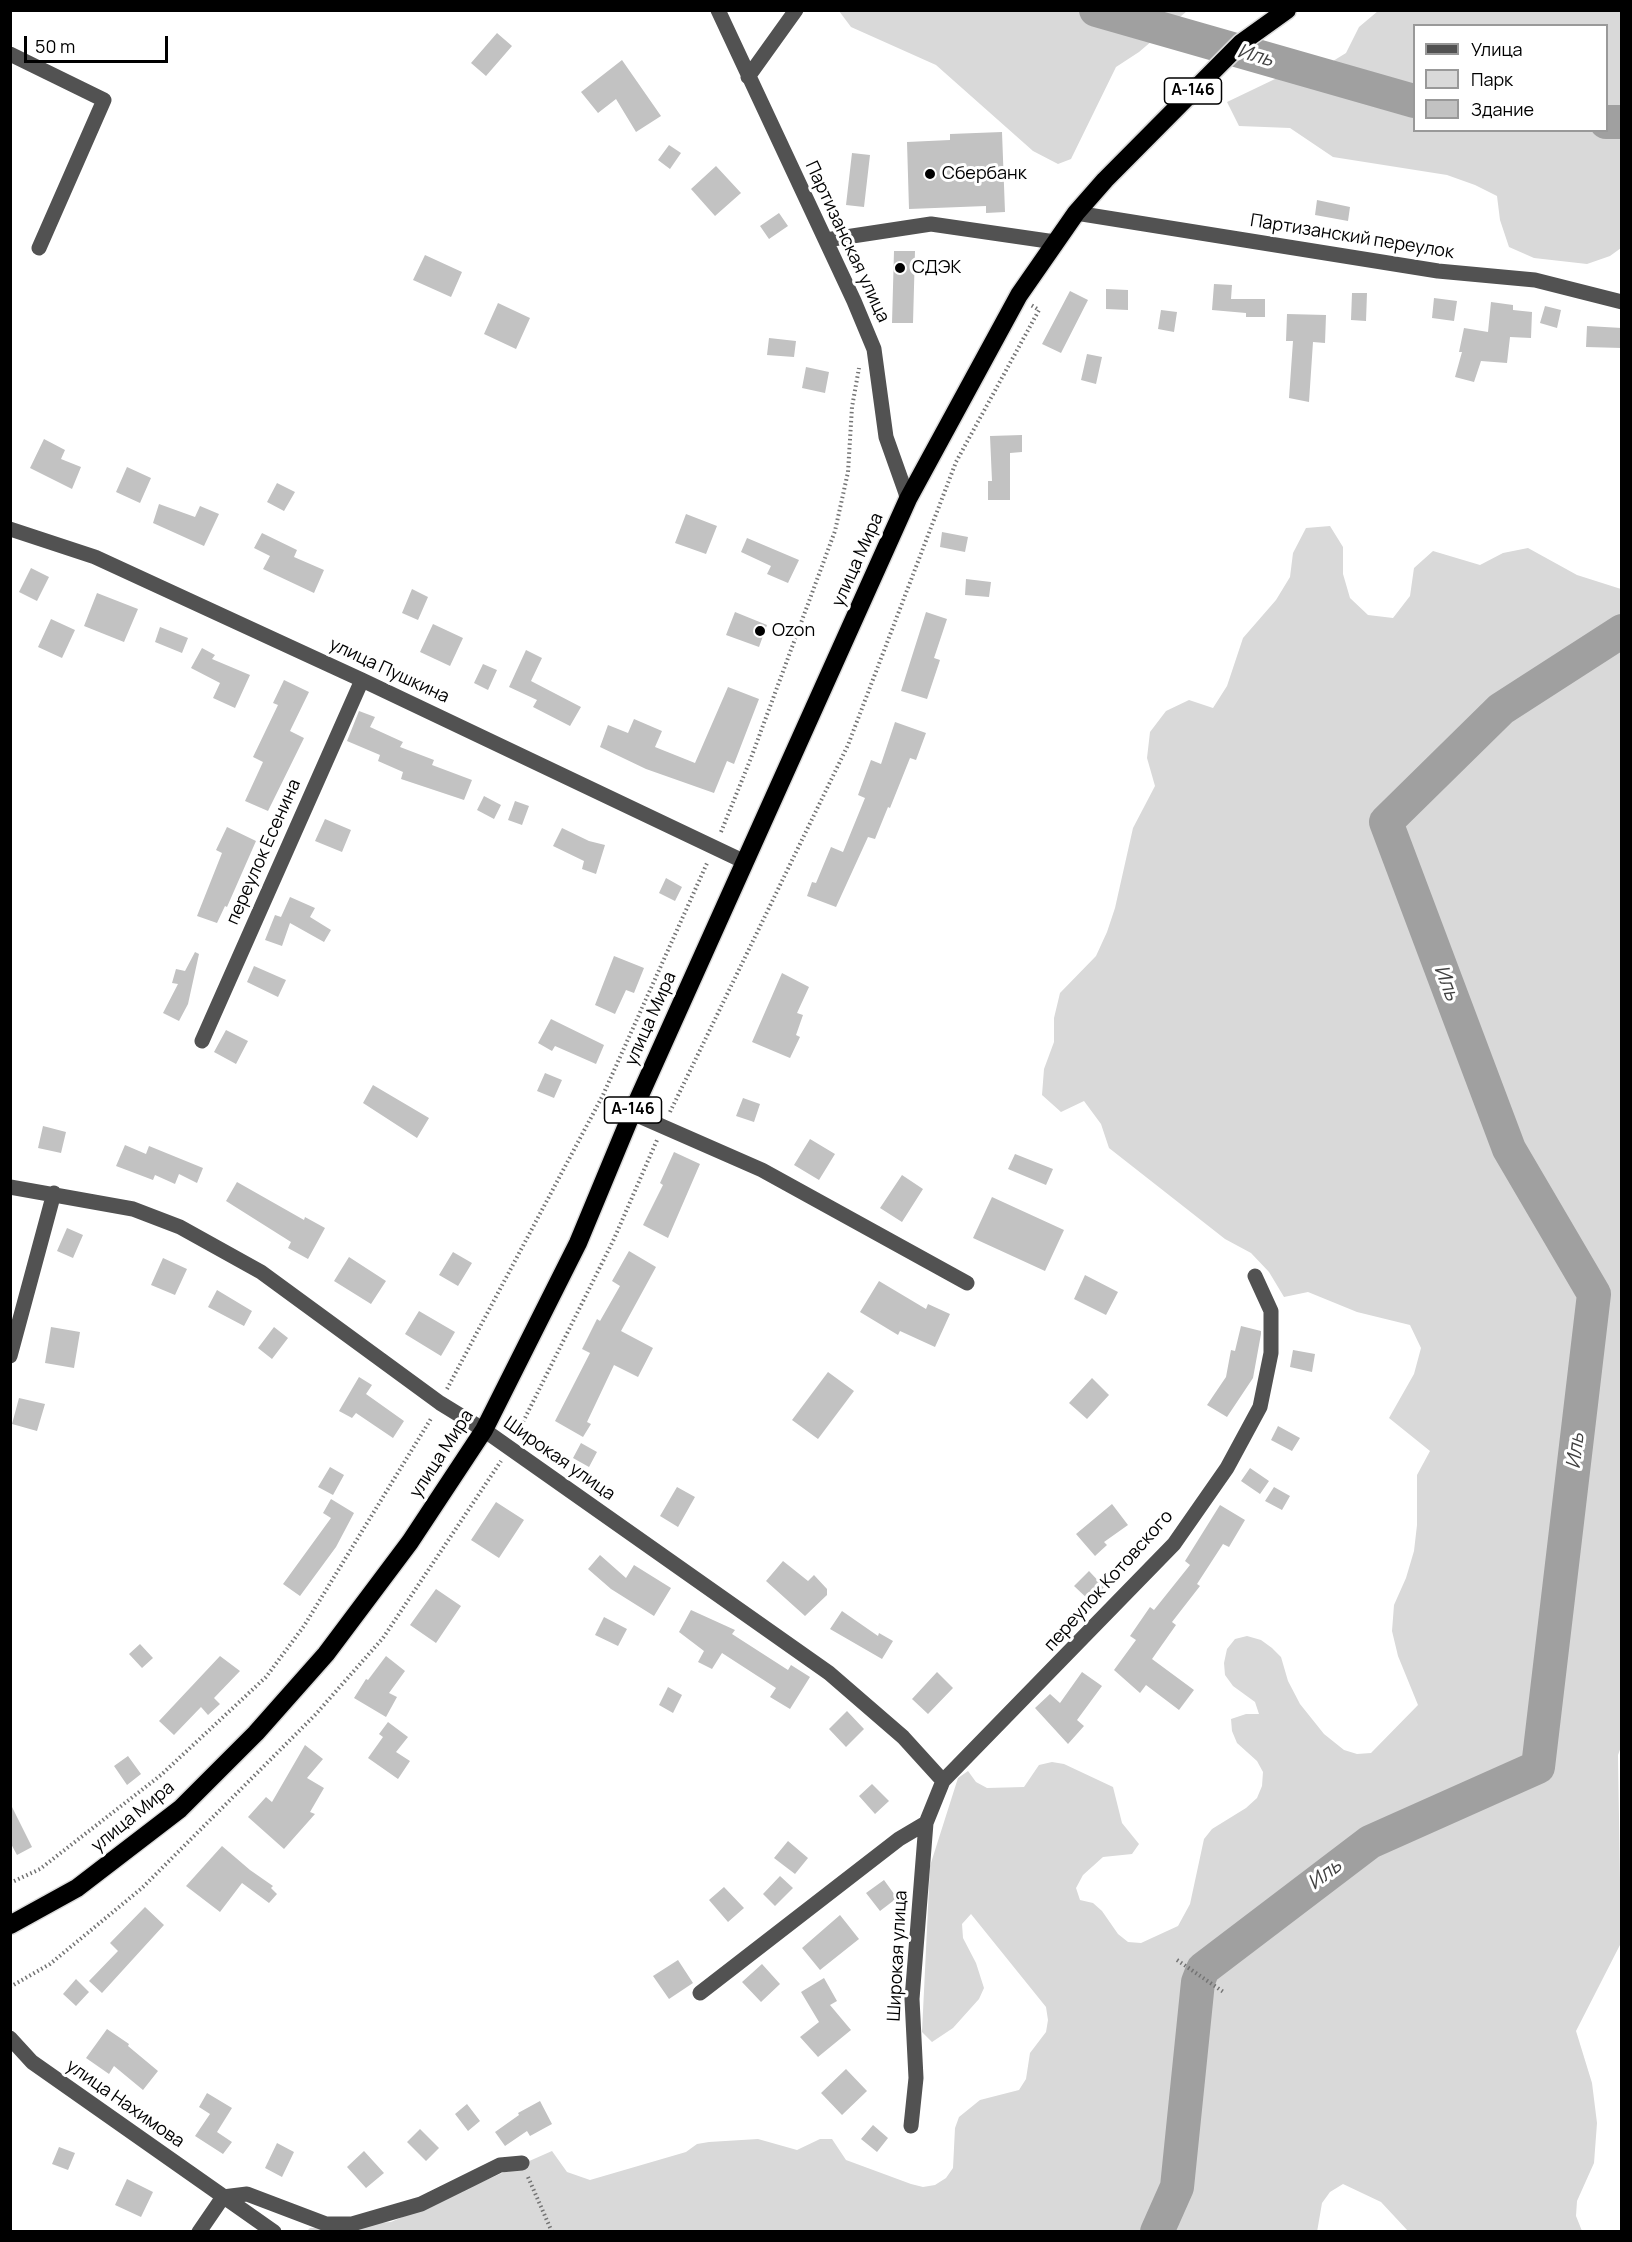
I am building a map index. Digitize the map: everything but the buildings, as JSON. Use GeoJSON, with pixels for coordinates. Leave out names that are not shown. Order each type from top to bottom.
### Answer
{"type":"FeatureCollection","features":[{"type":"Feature","properties":{"kind":"highway","name":"улица Мира"},"geometry":{"type":"LineString","coordinates":[[10,1925],[77,1888],[180,1809],[256,1733],[326,1654],[410,1542],[484,1430],[578,1243],[632,1113],[908,499],[1019,295],[1076,213],[1105,180],[1242,43],[1287,10]]}},
{"type":"Feature","properties":{"kind":"street","name":"Партизанская улица"},"geometry":{"type":"LineString","coordinates":[[718,10],[826,240],[874,349],[886,437],[908,499]]}},
{"type":"Feature","properties":{"kind":"street"},"geometry":{"type":"LineString","coordinates":[[748,77],[796,10]]}},
{"type":"Feature","properties":{"kind":"street"},"geometry":{"type":"LineString","coordinates":[[10,54],[104,100],[39,248]]}},
{"type":"Feature","properties":{"kind":"street","name":"Партизанский переулок"},"geometry":{"type":"LineString","coordinates":[[1076,213],[1438,271],[1534,280],[1622,302]]}},
{"type":"Feature","properties":{"kind":"street"},"geometry":{"type":"LineString","coordinates":[[826,240],[931,224],[1055,242]]}},
{"type":"Feature","properties":{"kind":"street","name":"улица Пушкина"},"geometry":{"type":"LineString","coordinates":[[10,529],[95,557],[362,680],[745,862]]}},
{"type":"Feature","properties":{"kind":"street","name":"переулок Есенина"},"geometry":{"type":"LineString","coordinates":[[202,1041],[362,680]]}},
{"type":"Feature","properties":{"kind":"street"},"geometry":{"type":"LineString","coordinates":[[632,1113],[762,1170],[967,1283]]}},
{"type":"Feature","properties":{"kind":"street","name":"Широкая улица"},"geometry":{"type":"LineString","coordinates":[[10,1187],[54,1193],[133,1209],[180,1227],[261,1272],[440,1403],[484,1430],[829,1673],[903,1737],[943,1781],[926,1824],[912,1999],[916,2078],[911,2126]]}},
{"type":"Feature","properties":{"kind":"street"},"geometry":{"type":"LineString","coordinates":[[10,1356],[54,1193]]}},
{"type":"Feature","properties":{"kind":"street","name":"переулок Котовского"},"geometry":{"type":"LineString","coordinates":[[943,1781],[1174,1544],[1227,1468],[1260,1407],[1271,1353],[1271,1311],[1256,1275]]}},
{"type":"Feature","properties":{"kind":"street"},"geometry":{"type":"LineString","coordinates":[[700,1993],[899,1839],[926,1824]]}},
{"type":"Feature","properties":{"kind":"street","name":"улица Нахимова"},"geometry":{"type":"LineString","coordinates":[[10,2038],[32,2062],[274,2232]]}},
{"type":"Feature","properties":{"kind":"street"},"geometry":{"type":"LineString","coordinates":[[199,2232],[223,2196],[247,2194],[326,2224],[352,2224],[421,2204],[500,2165],[522,2163]]}},
{"type":"Feature","properties":{"kind":"path"},"geometry":{"type":"LineString","coordinates":[[10,1883],[40,1869],[161,1775],[266,1677],[304,1626],[440,1403],[603,1095],[752,758],[834,531],[848,472],[852,407],[859,368],[874,349]]}},
{"type":"Feature","properties":{"kind":"path"},"geometry":{"type":"LineString","coordinates":[[1177,1959],[1225,1993]]}},
{"type":"Feature","properties":{"kind":"path"},"geometry":{"type":"LineString","coordinates":[[522,2163],[552,2232]]}},
{"type":"Feature","properties":{"kind":"green space"},"geometry":{"type":"Polygon","coordinates":[[[839,11],[1187,11],[1139,52],[1116,67],[1071,159],[1058,164],[1033,151],[936,65],[851,27],[839,11]]]}},
{"type":"Feature","properties":{"kind":"green space"},"geometry":{"type":"Polygon","coordinates":[[[1378,11],[1621,11],[1621,248],[1610,256],[1587,264],[1534,258],[1509,247],[1500,220],[1497,196],[1475,185],[1447,175],[1333,157],[1290,128],[1239,126],[1227,102],[1275,79],[1325,66],[1346,53],[1359,27],[1378,11]]]}},
{"type":"Feature","properties":{"kind":"green space"},"geometry":{"type":"Polygon","coordinates":[[[1330,526],[1343,547],[1343,574],[1350,598],[1368,615],[1393,618],[1410,596],[1414,568],[1433,551],[1480,565],[1503,553],[1528,548],[1577,575],[1621,589],[1622,1744],[1618,1755],[1621,1943],[1576,2031],[1592,2083],[1597,2123],[1594,2163],[1577,2201],[1576,2216],[1582,2231],[1408,2231],[1381,2202],[1343,2184],[1330,2192],[1322,2203],[1317,2232],[306,2232],[310,2228],[391,2222],[552,2151],[567,2172],[590,2180],[686,2152],[697,2144],[758,2139],[797,2150],[820,2139],[832,2139],[846,2160],[911,2184],[923,2187],[935,2185],[946,2178],[953,2168],[955,2128],[959,2117],[980,2100],[1019,2090],[1026,2079],[1030,2053],[1046,2032],[1048,2020],[1046,2007],[971,1914],[962,1924],[963,1938],[976,1963],[984,1988],[979,1999],[953,2028],[932,2042],[922,2032],[930,1866],[958,1778],[968,1771],[976,1782],[987,1788],[1024,1787],[1039,1765],[1052,1762],[1064,1764],[1113,1787],[1122,1823],[1139,1844],[1132,1854],[1103,1857],[1083,1875],[1076,1888],[1080,1900],[1093,1903],[1102,1911],[1118,1934],[1128,1942],[1141,1943],[1178,1926],[1190,1904],[1204,1839],[1212,1829],[1246,1808],[1257,1798],[1262,1786],[1263,1772],[1257,1761],[1237,1743],[1232,1731],[1231,1719],[1246,1714],[1259,1714],[1255,1702],[1233,1686],[1225,1675],[1224,1663],[1227,1649],[1235,1639],[1247,1636],[1261,1640],[1281,1657],[1288,1681],[1300,1704],[1324,1734],[1344,1750],[1357,1754],[1371,1753],[1418,1705],[1398,1656],[1392,1631],[1394,1605],[1406,1578],[1414,1551],[1417,1525],[1417,1475],[1430,1451],[1389,1418],[1414,1374],[1421,1348],[1410,1325],[1357,1312],[1308,1292],[1284,1297],[1269,1272],[1251,1253],[1225,1239],[1109,1148],[1101,1124],[1084,1101],[1061,1112],[1042,1095],[1044,1069],[1054,1042],[1054,1018],[1060,993],[1096,956],[1115,908],[1133,828],[1155,786],[1147,758],[1150,732],[1166,711],[1189,700],[1213,708],[1227,686],[1243,638],[1276,600],[1290,577],[1293,553],[1306,528],[1330,526]]]}},
{"type":"Feature","properties":{"kind":"waterway","name":"Иль"},"geometry":{"type":"LineString","coordinates":[[1096,10],[1413,101]]}},
{"type":"Feature","properties":{"kind":"waterway","name":"Иль"},"geometry":{"type":"LineString","coordinates":[[1608,122],[1622,122]]}},
{"type":"Feature","properties":{"kind":"waterway","name":"Иль"},"geometry":{"type":"LineString","coordinates":[[1157,2232],[1177,2187],[1198,1982],[1203,1969],[1370,1842],[1538,1767],[1594,1294],[1509,1149],[1386,822],[1501,709],[1622,631]]}},
{"type":"Feature","properties":{"kind":"place","name":"Сбербанк"},"geometry":{"type":"Point","coordinates":[930,174]}},
{"type":"Feature","properties":{"kind":"place","name":"СДЭК"},"geometry":{"type":"Point","coordinates":[900,268]}},
{"type":"Feature","properties":{"kind":"place","name":"Ozon"},"geometry":{"type":"Point","coordinates":[760,631]}}]}
